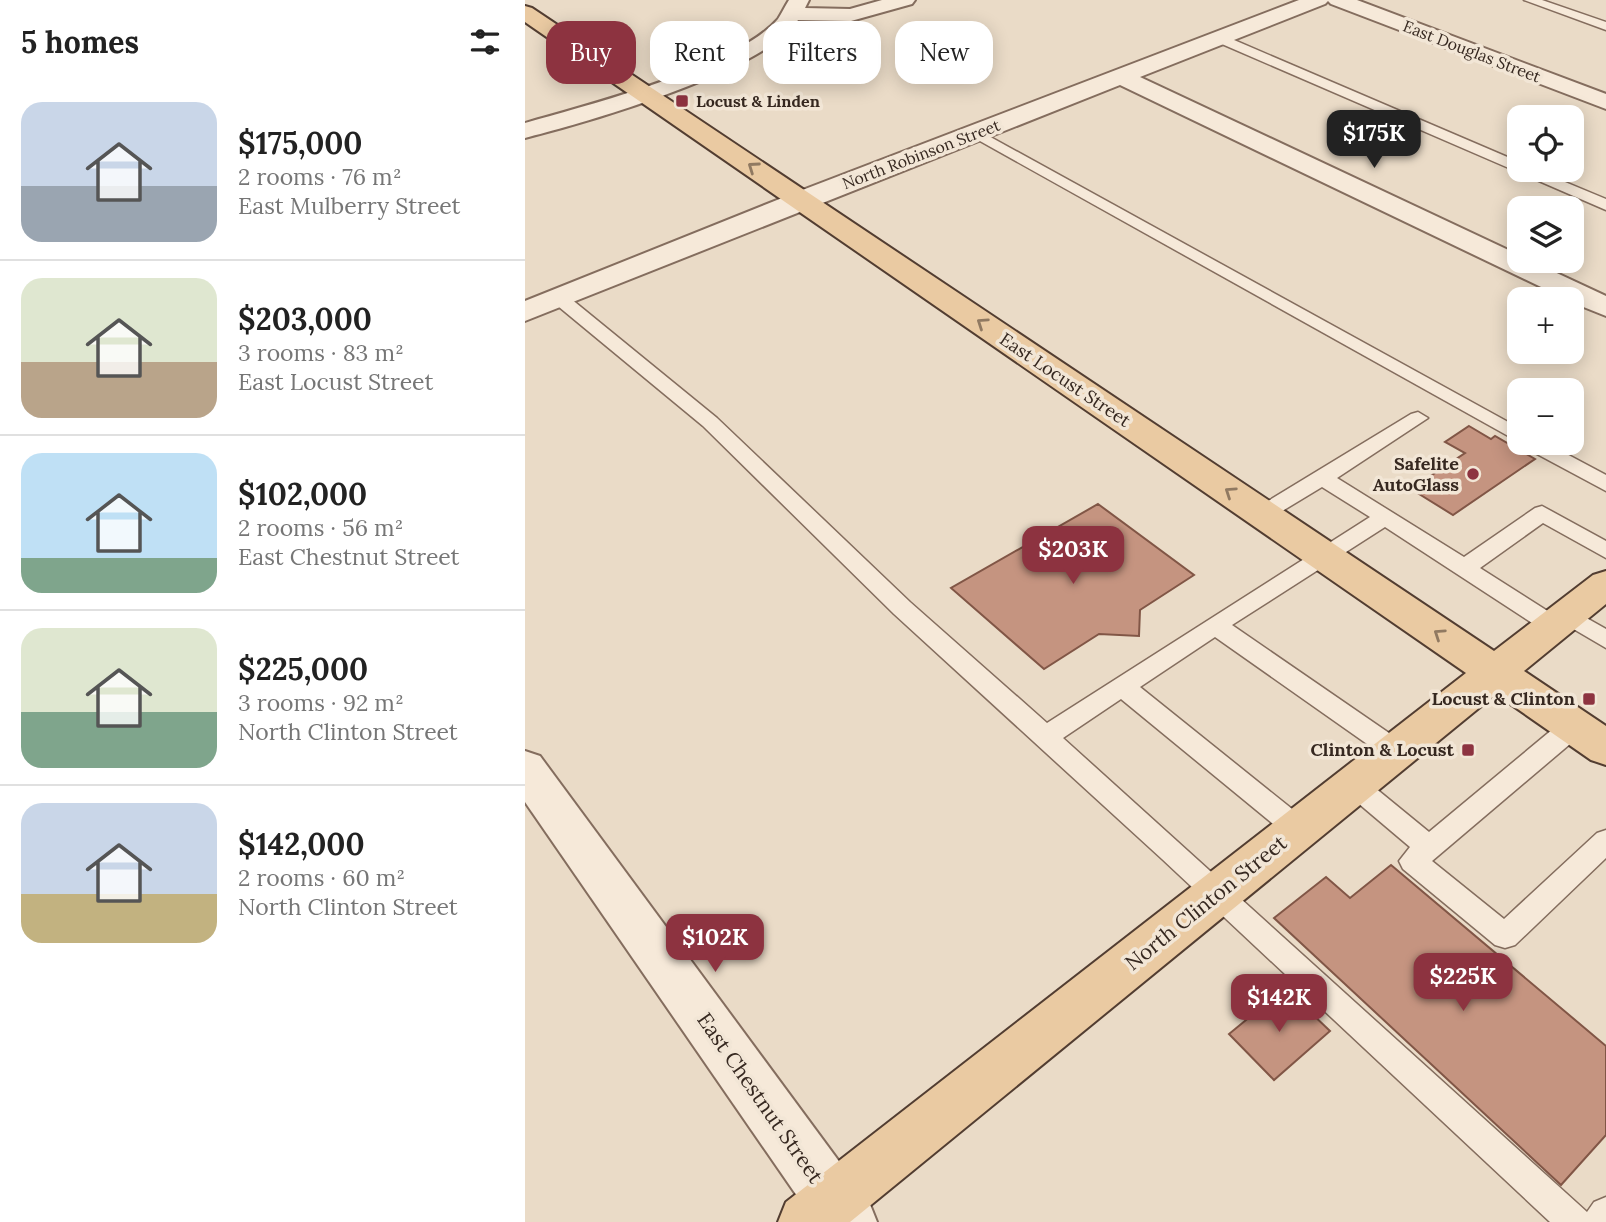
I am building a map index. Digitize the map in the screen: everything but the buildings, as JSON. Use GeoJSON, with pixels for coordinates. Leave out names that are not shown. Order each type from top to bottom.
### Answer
{"type":"FeatureCollection","features":[{"type":"Feature","properties":{"kind":"main road","name":"East Locust Street"},"geometry":{"type":"LineString","coordinates":[[525,12],[1596,738]]}},
{"type":"Feature","properties":{"kind":"main road","name":"North Clinton Street"},"geometry":{"type":"LineString","coordinates":[[829,1215],[1218,894],[1606,584]]}},
{"type":"Feature","properties":{"kind":"street"},"geometry":{"type":"LineString","coordinates":[[525,131],[723,65],[771,35],[797,7],[851,15],[905,0]]}},
{"type":"Feature","properties":{"kind":"street","name":"North Robinson Street"},"geometry":{"type":"LineString","coordinates":[[525,312],[801,200],[1318,0]]}},
{"type":"Feature","properties":{"kind":"street","name":"East Douglas Street"},"geometry":{"type":"LineString","coordinates":[[1338,0],[1606,102]]}},
{"type":"Feature","properties":{"kind":"street"},"geometry":{"type":"LineString","coordinates":[[1122,76],[1606,307]]}},
{"type":"Feature","properties":{"kind":"street","name":"East Chestnut Street"},"geometry":{"type":"LineString","coordinates":[[525,768],[829,1215]]}},
{"type":"Feature","properties":{"kind":"lane"},"geometry":{"type":"LineString","coordinates":[[1531,0],[1606,26]]}},
{"type":"Feature","properties":{"kind":"lane"},"geometry":{"type":"LineString","coordinates":[[1220,38],[1507,162]]}},
{"type":"Feature","properties":{"kind":"lane"},"geometry":{"type":"LineString","coordinates":[[976,133],[1507,429]]}},
{"type":"Feature","properties":{"kind":"lane"},"geometry":{"type":"LineString","coordinates":[[1552,182],[1606,205]]}},
{"type":"Feature","properties":{"kind":"lane"},"geometry":{"type":"LineString","coordinates":[[559,299],[710,422],[902,608],[1574,1222]]}},
{"type":"Feature","properties":{"kind":"lane"},"geometry":{"type":"LineString","coordinates":[[1262,514],[1418,418]]}},
{"type":"Feature","properties":{"kind":"lane"},"geometry":{"type":"LineString","coordinates":[[1553,455],[1606,484]]}},
{"type":"Feature","properties":{"kind":"lane"},"geometry":{"type":"LineString","coordinates":[[1322,478],[1464,568],[1560,620],[1606,640]]}},
{"type":"Feature","properties":{"kind":"lane"},"geometry":{"type":"LineString","coordinates":[[1464,568],[1542,513],[1606,551]]}},
{"type":"Feature","properties":{"kind":"lane"},"geometry":{"type":"LineString","coordinates":[[1045,737],[1385,517]]}},
{"type":"Feature","properties":{"kind":"lane"},"geometry":{"type":"LineString","coordinates":[[1215,625],[1396,751]]}},
{"type":"Feature","properties":{"kind":"lane"},"geometry":{"type":"LineString","coordinates":[[1122,686],[1298,830]]}},
{"type":"Feature","properties":{"kind":"lane"},"geometry":{"type":"LineString","coordinates":[[1596,738],[1429,847],[1413,861],[1505,936],[1606,841]]}},
{"type":"Feature","properties":{"kind":"lane"},"geometry":{"type":"LineString","coordinates":[[1354,785],[1429,847]]}},
{"type":"Feature","properties":{"kind":"lane"},"geometry":{"type":"LineString","coordinates":[[1599,1222],[1606,1214]]}},
{"type":"Feature","properties":{"kind":"place","name":"Locust & Linden"},"geometry":{"type":"Point","coordinates":[682,101]}},
{"type":"Feature","properties":{"kind":"place","name":"Safelite AutoGlass"},"geometry":{"type":"Point","coordinates":[1473,474]}},
{"type":"Feature","properties":{"kind":"place","name":"Locust & Clinton"},"geometry":{"type":"Point","coordinates":[1589,699]}},
{"type":"Feature","properties":{"kind":"place","name":"Clinton & Locust"},"geometry":{"type":"Point","coordinates":[1468,750]}}]}
